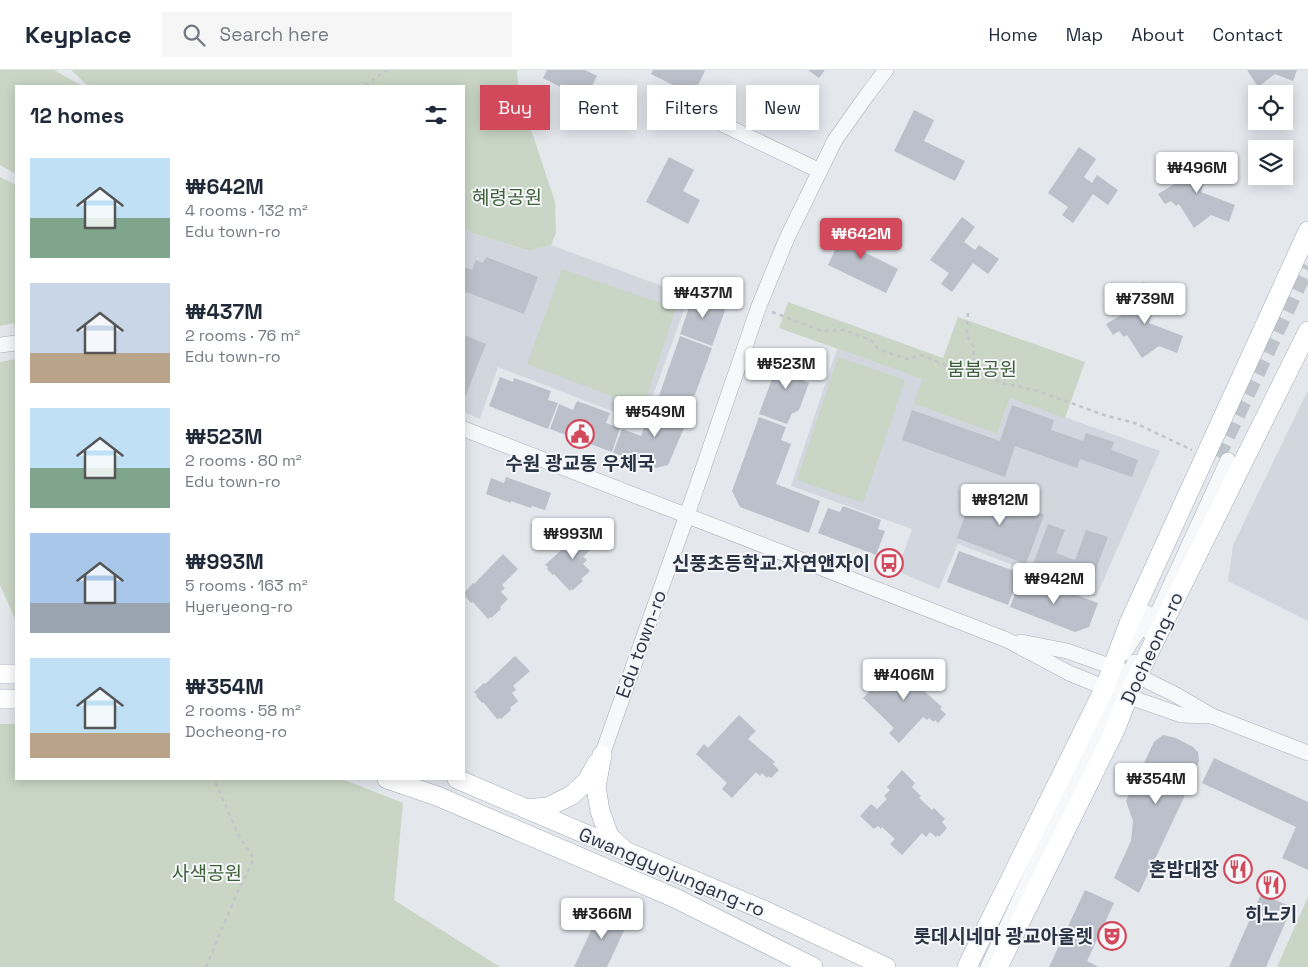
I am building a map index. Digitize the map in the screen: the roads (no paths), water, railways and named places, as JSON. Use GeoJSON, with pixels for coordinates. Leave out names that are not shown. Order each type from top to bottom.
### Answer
{"type":"FeatureCollection","features":[{"type":"Feature","properties":{"kind":"main road","name":"Docheong-ro"},"geometry":{"type":"LineString","coordinates":[[1127,672],[1129,623],[1308,230]]}},
{"type":"Feature","properties":{"kind":"main road","name":"Docheong-ro"},"geometry":{"type":"LineString","coordinates":[[998,967],[1115,730],[1117,692],[1127,672],[1149,652],[1308,331]]}},
{"type":"Feature","properties":{"kind":"main road"},"geometry":{"type":"LineString","coordinates":[[967,967],[1127,672]]}},
{"type":"Feature","properties":{"kind":"main road"},"geometry":{"type":"LineString","coordinates":[[0,674],[15,674]]}},
{"type":"Feature","properties":{"kind":"main road"},"geometry":{"type":"LineString","coordinates":[[0,699],[15,699]]}},
{"type":"Feature","properties":{"kind":"main road"},"geometry":{"type":"LineString","coordinates":[[524,809],[548,807],[572,795],[587,781],[602,755]]}},
{"type":"Feature","properties":{"kind":"main road"},"geometry":{"type":"LineString","coordinates":[[602,755],[596,787],[600,811],[609,836],[627,852]]}},
{"type":"Feature","properties":{"kind":"main road","name":"Gwanggyojungang-ro"},"geometry":{"type":"LineString","coordinates":[[390,780],[446,800],[675,898],[813,967]]}},
{"type":"Feature","properties":{"kind":"main road","name":"Gwanggyojungang-ro"},"geometry":{"type":"LineString","coordinates":[[459,780],[768,912],[886,967]]}},
{"type":"Feature","properties":{"kind":"street","name":"Edu town-ro"},"geometry":{"type":"LineString","coordinates":[[602,755],[759,306],[787,238],[835,140],[886,70]]}},
{"type":"Feature","properties":{"kind":"street"},"geometry":{"type":"LineString","coordinates":[[734,130],[820,172]]}},
{"type":"Feature","properties":{"kind":"street"},"geometry":{"type":"LineString","coordinates":[[0,346],[15,342]]}},
{"type":"Feature","properties":{"kind":"street"},"geometry":{"type":"LineString","coordinates":[[465,430],[1008,640],[1069,673],[1117,692],[1182,715],[1212,716]]}},
{"type":"Feature","properties":{"kind":"street"},"geometry":{"type":"LineString","coordinates":[[1127,672],[1139,630],[1223,458]]}},
{"type":"Feature","properties":{"kind":"street"},"geometry":{"type":"LineString","coordinates":[[1008,640],[1067,651],[1127,672],[1176,695],[1212,716],[1308,753]]}},
{"type":"Feature","properties":{"kind":"street"},"geometry":{"type":"LineString","coordinates":[[988,967],[1117,692]]}},
{"type":"Feature","properties":{"kind":"tunnel"},"geometry":{"type":"LineString","coordinates":[[1218,457],[1308,266]]}},
{"type":"Feature","properties":{"kind":"place","name":"수원 광교동 우체국"},"geometry":{"type":"Point","coordinates":[580,434]}},
{"type":"Feature","properties":{"kind":"place","name":"신풍초등학교.자연앤자이"},"geometry":{"type":"Point","coordinates":[889,563]}},
{"type":"Feature","properties":{"kind":"place","name":"혼밥대장"},"geometry":{"type":"Point","coordinates":[1238,869]}},
{"type":"Feature","properties":{"kind":"place","name":"히노키"},"geometry":{"type":"Point","coordinates":[1271,885]}},
{"type":"Feature","properties":{"kind":"place","name":"롯데시네마 광교아울렛"},"geometry":{"type":"Point","coordinates":[1112,936]}},
{"type":"Feature","properties":{"kind":"park label","name":"혜령공원"},"geometry":{"type":"Point","coordinates":[507,197]}},
{"type":"Feature","properties":{"kind":"park label","name":"붐붐공원"},"geometry":{"type":"Point","coordinates":[982,369]}},
{"type":"Feature","properties":{"kind":"park label","name":"사색공원"},"geometry":{"type":"Point","coordinates":[207,873]}}]}
